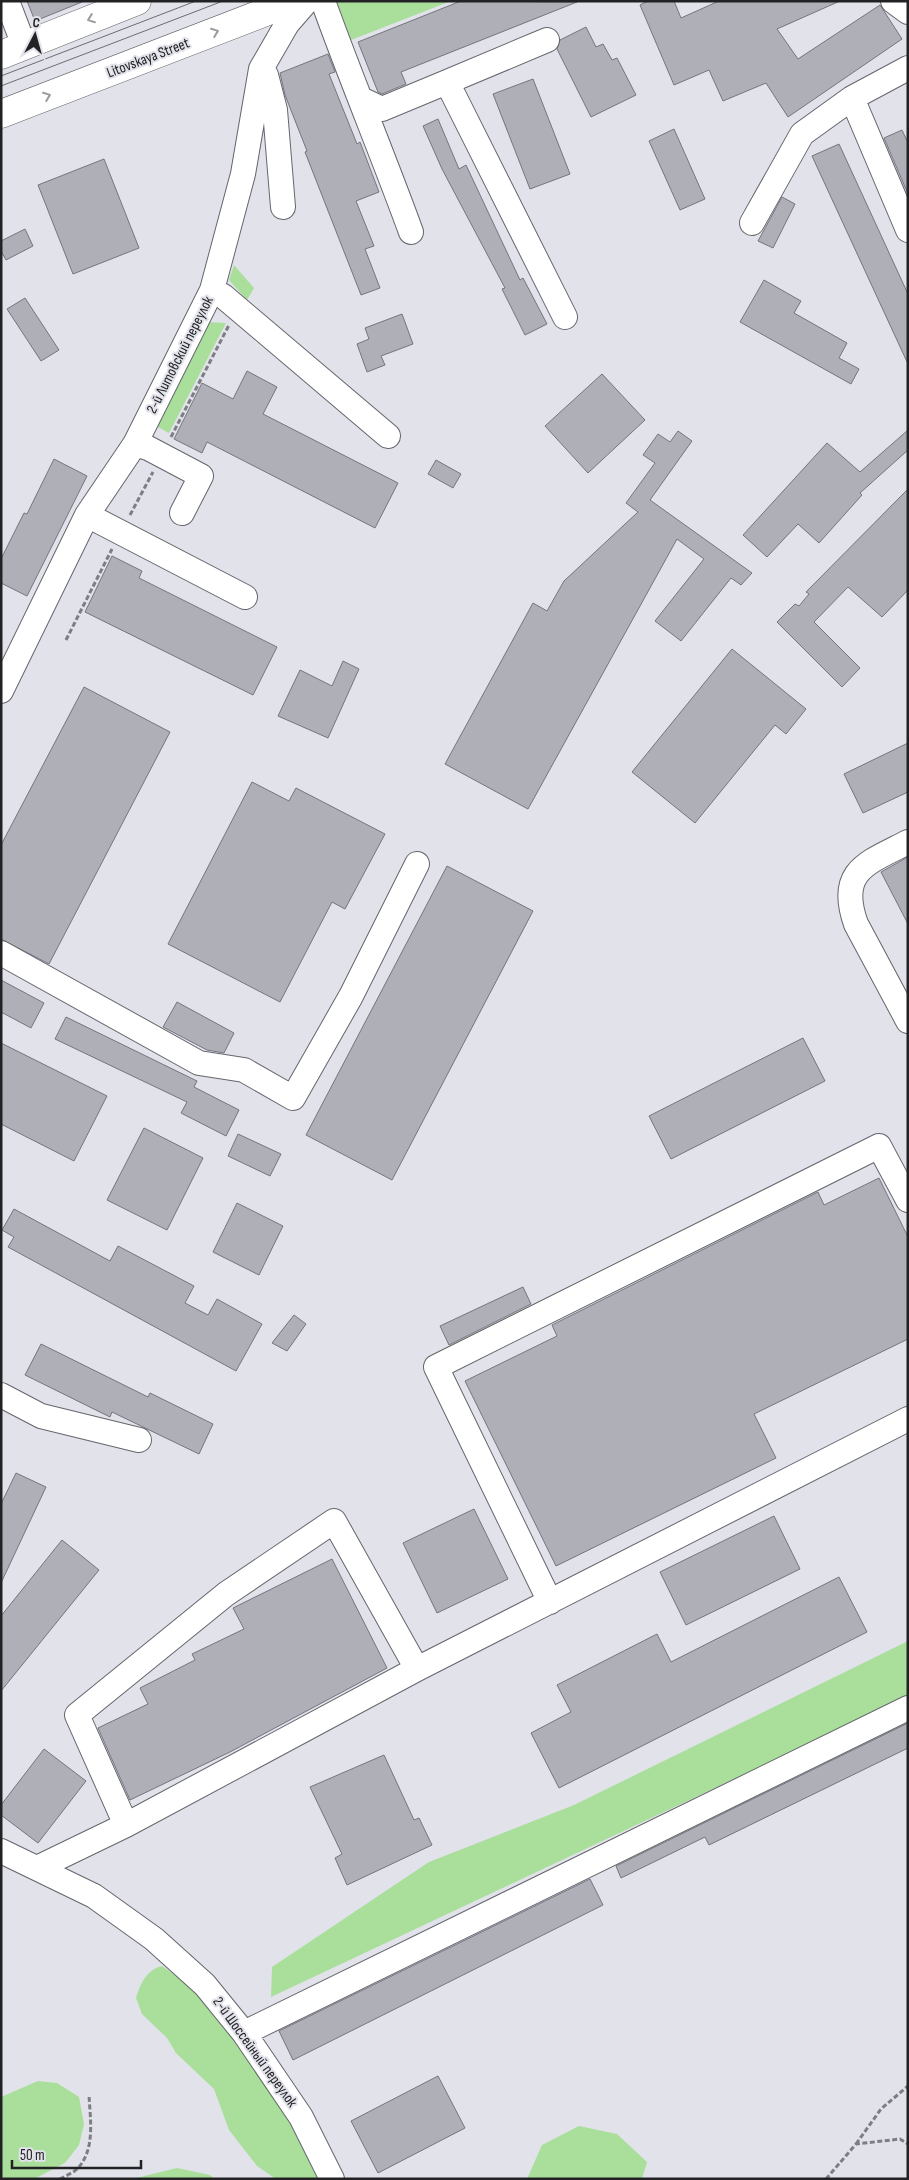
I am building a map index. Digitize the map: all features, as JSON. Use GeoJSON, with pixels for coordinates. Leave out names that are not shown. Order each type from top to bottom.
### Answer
{"type":"FeatureCollection","features":[{"type":"Feature","properties":{"kind":"main road"},"geometry":{"type":"LineString","coordinates":[[11,51],[137,1]]}},
{"type":"Feature","properties":{"kind":"main road","name":"Litovskaya Street"},"geometry":{"type":"LineString","coordinates":[[1,114],[294,1]]}},
{"type":"Feature","properties":{"kind":"street"},"geometry":{"type":"LineString","coordinates":[[8,1],[20,35],[11,51]]}},
{"type":"Feature","properties":{"kind":"street","name":"2-й Литовский переулок"},"geometry":{"type":"LineString","coordinates":[[1,691],[88,515],[135,444],[212,290],[243,174],[261,70],[272,47],[287,24],[307,1]]}},
{"type":"Feature","properties":{"kind":"street"},"geometry":{"type":"LineString","coordinates":[[323,1],[360,99],[383,153],[411,232]]}},
{"type":"Feature","properties":{"kind":"street"},"geometry":{"type":"LineString","coordinates":[[892,1],[908,12]]}},
{"type":"Feature","properties":{"kind":"street"},"geometry":{"type":"LineString","coordinates":[[360,99],[382,109],[547,40]]}},
{"type":"Feature","properties":{"kind":"street"},"geometry":{"type":"LineString","coordinates":[[752,223],[802,134],[852,98],[908,68]]}},
{"type":"Feature","properties":{"kind":"street"},"geometry":{"type":"LineString","coordinates":[[261,70],[266,76],[275,110],[283,207]]}},
{"type":"Feature","properties":{"kind":"street"},"geometry":{"type":"LineString","coordinates":[[447,82],[565,318]]}},
{"type":"Feature","properties":{"kind":"street"},"geometry":{"type":"LineString","coordinates":[[852,98],[908,230]]}},
{"type":"Feature","properties":{"kind":"street"},"geometry":{"type":"LineString","coordinates":[[212,290],[223,296],[245,314],[388,436]]}},
{"type":"Feature","properties":{"kind":"street"},"geometry":{"type":"LineString","coordinates":[[135,444],[148,448],[201,476],[182,513]]}},
{"type":"Feature","properties":{"kind":"street"},"geometry":{"type":"LineString","coordinates":[[88,515],[244,597]]}},
{"type":"Feature","properties":{"kind":"street"},"geometry":{"type":"LineString","coordinates":[[908,842],[865,865],[852,885],[849,896],[856,924],[908,1021]]}},
{"type":"Feature","properties":{"kind":"street"},"geometry":{"type":"LineString","coordinates":[[1,953],[199,1063],[244,1070],[293,1098],[351,996],[417,864]]}},
{"type":"Feature","properties":{"kind":"street"},"geometry":{"type":"LineString","coordinates":[[550,1602],[436,1367],[879,1146],[908,1200]]}},
{"type":"Feature","properties":{"kind":"street"},"geometry":{"type":"LineString","coordinates":[[1,1394],[42,1416],[139,1440]]}},
{"type":"Feature","properties":{"kind":"street"},"geometry":{"type":"LineString","coordinates":[[37,1868],[126,1825],[417,1669],[908,1419]]}},
{"type":"Feature","properties":{"kind":"street"},"geometry":{"type":"LineString","coordinates":[[126,1825],[77,1715],[226,1594],[334,1521],[417,1669]]}},
{"type":"Feature","properties":{"kind":"street"},"geometry":{"type":"LineString","coordinates":[[244,2033],[908,1708]]}},
{"type":"Feature","properties":{"kind":"street","name":"2-й Шоссейный переулок"},"geometry":{"type":"LineString","coordinates":[[1,1851],[94,1896],[154,1939],[205,1985],[244,2033],[301,2117],[332,2179]]}},
{"type":"Feature","properties":{"kind":"path"},"geometry":{"type":"LineString","coordinates":[[826,2179],[856,2144],[881,2110],[908,2086]]}},
{"type":"Feature","properties":{"kind":"path"},"geometry":{"type":"LineString","coordinates":[[60,2179],[77,2170],[87,2154],[91,2126],[89,2094]]}},
{"type":"Feature","properties":{"kind":"path"},"geometry":{"type":"LineString","coordinates":[[856,2144],[900,2138],[908,2144]]}},
{"type":"Feature","properties":{"kind":"green space"},"geometry":{"type":"Polygon","coordinates":[[[336,1],[451,1],[351,40],[336,1]]]}},
{"type":"Feature","properties":{"kind":"green space"},"geometry":{"type":"Polygon","coordinates":[[[234,265],[254,288],[247,300],[229,280],[234,265]]]}},
{"type":"Feature","properties":{"kind":"green space"},"geometry":{"type":"Polygon","coordinates":[[[206,322],[226,323],[169,433],[152,424],[206,322]]]}},
{"type":"Feature","properties":{"kind":"green space"},"geometry":{"type":"Polygon","coordinates":[[[908,1641],[908,1697],[271,1997],[272,1967],[429,1862],[574,1805],[908,1641]]]}},
{"type":"Feature","properties":{"kind":"green space"},"geometry":{"type":"Polygon","coordinates":[[[162,1966],[193,1988],[237,2037],[293,2122],[318,2179],[276,2179],[257,2166],[229,2130],[214,2089],[176,2053],[167,2038],[142,2014],[136,1998],[140,1987],[148,1974],[162,1966]]]}},
{"type":"Feature","properties":{"kind":"green space"},"geometry":{"type":"Polygon","coordinates":[[[38,2081],[57,2083],[79,2097],[84,2124],[79,2145],[65,2163],[34,2179],[1,2179],[1,2097],[38,2081]]]}},
{"type":"Feature","properties":{"kind":"green space"},"geometry":{"type":"Polygon","coordinates":[[[579,2126],[617,2134],[647,2162],[642,2179],[527,2179],[542,2145],[579,2126]]]}},
{"type":"Feature","properties":{"kind":"green space"},"geometry":{"type":"Polygon","coordinates":[[[177,2168],[210,2175],[214,2179],[132,2179],[177,2168]]]}},
{"type":"Feature","properties":{"kind":"building"},"geometry":{"type":"Polygon","coordinates":[[[27,1],[82,1],[82,2],[35,21],[27,1]]]}},
{"type":"Feature","properties":{"kind":"building"},"geometry":{"type":"Polygon","coordinates":[[[461,1],[577,2],[401,72],[406,84],[382,94],[378,92],[358,42],[461,1]]]}},
{"type":"Feature","properties":{"kind":"building"},"geometry":{"type":"Polygon","coordinates":[[[648,1],[674,1],[681,18],[719,1],[840,1],[777,29],[798,59],[880,5],[902,39],[788,117],[766,83],[723,101],[709,70],[674,85],[640,5],[648,1]]]}},
{"type":"Feature","properties":{"kind":"building"},"geometry":{"type":"Polygon","coordinates":[[[586,27],[596,47],[603,44],[612,60],[617,58],[636,95],[591,117],[557,49],[560,40],[586,27]]]}},
{"type":"Feature","properties":{"kind":"building"},"geometry":{"type":"Polygon","coordinates":[[[328,54],[335,72],[329,74],[357,144],[360,142],[379,192],[356,201],[374,246],[365,249],[380,288],[361,295],[305,152],[307,151],[285,95],[280,73],[328,54]]]}},
{"type":"Feature","properties":{"kind":"building"},"geometry":{"type":"Polygon","coordinates":[[[533,79],[570,174],[530,189],[493,94],[533,79]]]}},
{"type":"Feature","properties":{"kind":"building"},"geometry":{"type":"Polygon","coordinates":[[[438,119],[459,169],[466,165],[520,280],[523,278],[547,324],[525,335],[502,289],[505,288],[442,169],[423,126],[438,119]]]}},
{"type":"Feature","properties":{"kind":"building"},"geometry":{"type":"Polygon","coordinates":[[[674,129],[705,199],[680,210],[649,141],[674,129]]]}},
{"type":"Feature","properties":{"kind":"building"},"geometry":{"type":"Polygon","coordinates":[[[902,130],[908,143],[908,194],[884,138],[902,130]]]}},
{"type":"Feature","properties":{"kind":"building"},"geometry":{"type":"Polygon","coordinates":[[[839,144],[908,294],[908,364],[812,156],[839,144]]]}},
{"type":"Feature","properties":{"kind":"building"},"geometry":{"type":"Polygon","coordinates":[[[104,159],[139,248],[73,274],[38,185],[104,159]]]}},
{"type":"Feature","properties":{"kind":"building"},"geometry":{"type":"Polygon","coordinates":[[[782,197],[795,204],[773,248],[758,241],[782,197]]]}},
{"type":"Feature","properties":{"kind":"building"},"geometry":{"type":"Polygon","coordinates":[[[25,229],[33,246],[6,260],[1,251],[1,241],[25,229]]]}},
{"type":"Feature","properties":{"kind":"building"},"geometry":{"type":"Polygon","coordinates":[[[764,280],[801,301],[794,313],[847,343],[839,358],[859,369],[851,384],[740,322],[764,280]]]}},
{"type":"Feature","properties":{"kind":"building"},"geometry":{"type":"Polygon","coordinates":[[[25,298],[59,350],[41,361],[7,309],[25,298]]]}},
{"type":"Feature","properties":{"kind":"building"},"geometry":{"type":"Polygon","coordinates":[[[402,314],[413,344],[381,356],[385,365],[367,372],[357,344],[369,339],[365,328],[402,314]]]}},
{"type":"Feature","properties":{"kind":"building"},"geometry":{"type":"Polygon","coordinates":[[[247,371],[277,387],[263,414],[398,483],[375,528],[207,442],[202,453],[174,439],[202,383],[233,399],[247,371]]]}},
{"type":"Feature","properties":{"kind":"building"},"geometry":{"type":"Polygon","coordinates":[[[602,374],[645,420],[588,473],[545,426],[602,374]]]}},
{"type":"Feature","properties":{"kind":"building"},"geometry":{"type":"Polygon","coordinates":[[[908,430],[908,450],[860,493],[862,495],[819,543],[798,524],[767,557],[743,535],[827,443],[860,472],[908,430]]]}},
{"type":"Feature","properties":{"kind":"building"},"geometry":{"type":"Polygon","coordinates":[[[678,431],[692,441],[650,500],[752,573],[741,585],[731,578],[681,641],[655,621],[704,559],[677,539],[528,809],[445,764],[533,603],[547,611],[564,581],[638,512],[626,503],[655,463],[643,455],[658,434],[670,442],[678,431]]]}},
{"type":"Feature","properties":{"kind":"building"},"geometry":{"type":"Polygon","coordinates":[[[54,459],[87,476],[27,596],[1,583],[1,559],[24,513],[27,514],[54,459]]]}},
{"type":"Feature","properties":{"kind":"building"},"geometry":{"type":"Polygon","coordinates":[[[436,460],[461,474],[453,488],[428,474],[436,460]]]}},
{"type":"Feature","properties":{"kind":"building"},"geometry":{"type":"Polygon","coordinates":[[[908,489],[908,590],[882,617],[848,587],[814,622],[860,668],[842,687],[777,622],[795,604],[799,606],[809,594],[806,592],[908,489]]]}},
{"type":"Feature","properties":{"kind":"building"},"geometry":{"type":"Polygon","coordinates":[[[112,556],[142,571],[139,578],[277,647],[253,695],[85,612],[112,556]]]}},
{"type":"Feature","properties":{"kind":"building"},"geometry":{"type":"Polygon","coordinates":[[[732,649],[806,709],[786,734],[775,725],[695,823],[632,772],[732,649]]]}},
{"type":"Feature","properties":{"kind":"building"},"geometry":{"type":"Polygon","coordinates":[[[343,661],[359,669],[328,738],[278,716],[300,670],[332,686],[343,661]]]}},
{"type":"Feature","properties":{"kind":"building"},"geometry":{"type":"Polygon","coordinates":[[[84,687],[170,732],[49,964],[1,939],[1,845],[84,687]]]}},
{"type":"Feature","properties":{"kind":"building"},"geometry":{"type":"Polygon","coordinates":[[[908,743],[908,792],[863,813],[844,774],[908,743]]]}},
{"type":"Feature","properties":{"kind":"building"},"geometry":{"type":"Polygon","coordinates":[[[252,782],[289,801],[296,788],[385,834],[345,909],[332,902],[280,1002],[168,944],[252,782]]]}},
{"type":"Feature","properties":{"kind":"building"},"geometry":{"type":"Polygon","coordinates":[[[908,857],[908,924],[881,872],[908,857]]]}},
{"type":"Feature","properties":{"kind":"building"},"geometry":{"type":"Polygon","coordinates":[[[447,866],[533,911],[392,1180],[306,1135],[447,866]]]}},
{"type":"Feature","properties":{"kind":"building"},"geometry":{"type":"Polygon","coordinates":[[[1,980],[44,1003],[31,1028],[1,1012],[1,980]]]}},
{"type":"Feature","properties":{"kind":"building"},"geometry":{"type":"Polygon","coordinates":[[[177,1002],[234,1033],[224,1053],[207,1050],[163,1027],[177,1002]]]}},
{"type":"Feature","properties":{"kind":"building"},"geometry":{"type":"Polygon","coordinates":[[[66,1017],[197,1081],[194,1087],[239,1110],[226,1136],[181,1113],[187,1102],[55,1039],[66,1017]]]}},
{"type":"Feature","properties":{"kind":"building"},"geometry":{"type":"Polygon","coordinates":[[[803,1038],[825,1081],[671,1159],[649,1116],[803,1038]]]}},
{"type":"Feature","properties":{"kind":"building"},"geometry":{"type":"Polygon","coordinates":[[[1,1043],[107,1096],[74,1161],[1,1124],[1,1043]]]}},
{"type":"Feature","properties":{"kind":"building"},"geometry":{"type":"Polygon","coordinates":[[[144,1128],[203,1158],[167,1230],[107,1200],[144,1128]]]}},
{"type":"Feature","properties":{"kind":"building"},"geometry":{"type":"Polygon","coordinates":[[[238,1134],[281,1154],[270,1176],[228,1156],[238,1134]]]}},
{"type":"Feature","properties":{"kind":"building"},"geometry":{"type":"Polygon","coordinates":[[[879,1178],[908,1237],[908,1339],[754,1414],[776,1458],[556,1566],[465,1381],[557,1336],[552,1325],[818,1192],[824,1205],[879,1178]]]}},
{"type":"Feature","properties":{"kind":"building"},"geometry":{"type":"Polygon","coordinates":[[[237,1203],[283,1226],[259,1275],[213,1252],[237,1203]]]}},
{"type":"Feature","properties":{"kind":"building"},"geometry":{"type":"Polygon","coordinates":[[[14,1209],[110,1261],[118,1246],[194,1286],[185,1303],[208,1315],[217,1299],[262,1324],[236,1371],[8,1247],[14,1237],[2,1230],[14,1209]]]}},
{"type":"Feature","properties":{"kind":"building"},"geometry":{"type":"Polygon","coordinates":[[[523,1287],[531,1304],[449,1345],[440,1326],[523,1287]]]}},
{"type":"Feature","properties":{"kind":"building"},"geometry":{"type":"Polygon","coordinates":[[[294,1315],[306,1324],[287,1351],[272,1343],[294,1315]]]}},
{"type":"Feature","properties":{"kind":"building"},"geometry":{"type":"Polygon","coordinates":[[[41,1344],[148,1397],[150,1393],[213,1424],[199,1454],[112,1412],[110,1417],[25,1375],[41,1344]]]}},
{"type":"Feature","properties":{"kind":"building"},"geometry":{"type":"Polygon","coordinates":[[[16,1473],[46,1487],[1,1583],[1,1504],[16,1473]]]}},
{"type":"Feature","properties":{"kind":"building"},"geometry":{"type":"Polygon","coordinates":[[[474,1509],[508,1579],[437,1613],[403,1543],[474,1509]]]}},
{"type":"Feature","properties":{"kind":"building"},"geometry":{"type":"Polygon","coordinates":[[[774,1516],[800,1569],[686,1625],[660,1572],[774,1516]]]}},
{"type":"Feature","properties":{"kind":"building"},"geometry":{"type":"Polygon","coordinates":[[[62,1540],[99,1570],[1,1691],[1,1616],[62,1540]]]}},
{"type":"Feature","properties":{"kind":"building"},"geometry":{"type":"Polygon","coordinates":[[[332,1559],[387,1668],[230,1752],[130,1800],[98,1728],[148,1704],[140,1688],[195,1660],[192,1654],[244,1629],[233,1608],[332,1559]]]}},
{"type":"Feature","properties":{"kind":"building"},"geometry":{"type":"Polygon","coordinates":[[[839,1577],[867,1632],[559,1788],[531,1733],[571,1712],[557,1685],[657,1634],[671,1662],[839,1577]]]}},
{"type":"Feature","properties":{"kind":"building"},"geometry":{"type":"Polygon","coordinates":[[[908,1723],[908,1748],[709,1845],[705,1837],[621,1878],[616,1866],[908,1723]]]}},
{"type":"Feature","properties":{"kind":"building"},"geometry":{"type":"Polygon","coordinates":[[[44,1749],[86,1781],[38,1843],[1,1815],[1,1805],[44,1749]]]}},
{"type":"Feature","properties":{"kind":"building"},"geometry":{"type":"Polygon","coordinates":[[[384,1755],[414,1820],[419,1818],[432,1845],[347,1885],[335,1858],[342,1854],[310,1787],[384,1755]]]}},
{"type":"Feature","properties":{"kind":"building"},"geometry":{"type":"Polygon","coordinates":[[[590,1879],[603,1905],[293,2060],[279,2031],[590,1879]]]}},
{"type":"Feature","properties":{"kind":"building"},"geometry":{"type":"Polygon","coordinates":[[[438,2076],[465,2128],[378,2173],[351,2121],[438,2076]]]}},
{"type":"Feature","properties":{"kind":"tram line"},"geometry":{"type":"LineString","coordinates":[[1,76],[196,1]]}},
{"type":"Feature","properties":{"kind":"tram line"},"geometry":{"type":"LineString","coordinates":[[1,86],[223,1]]}}]}
